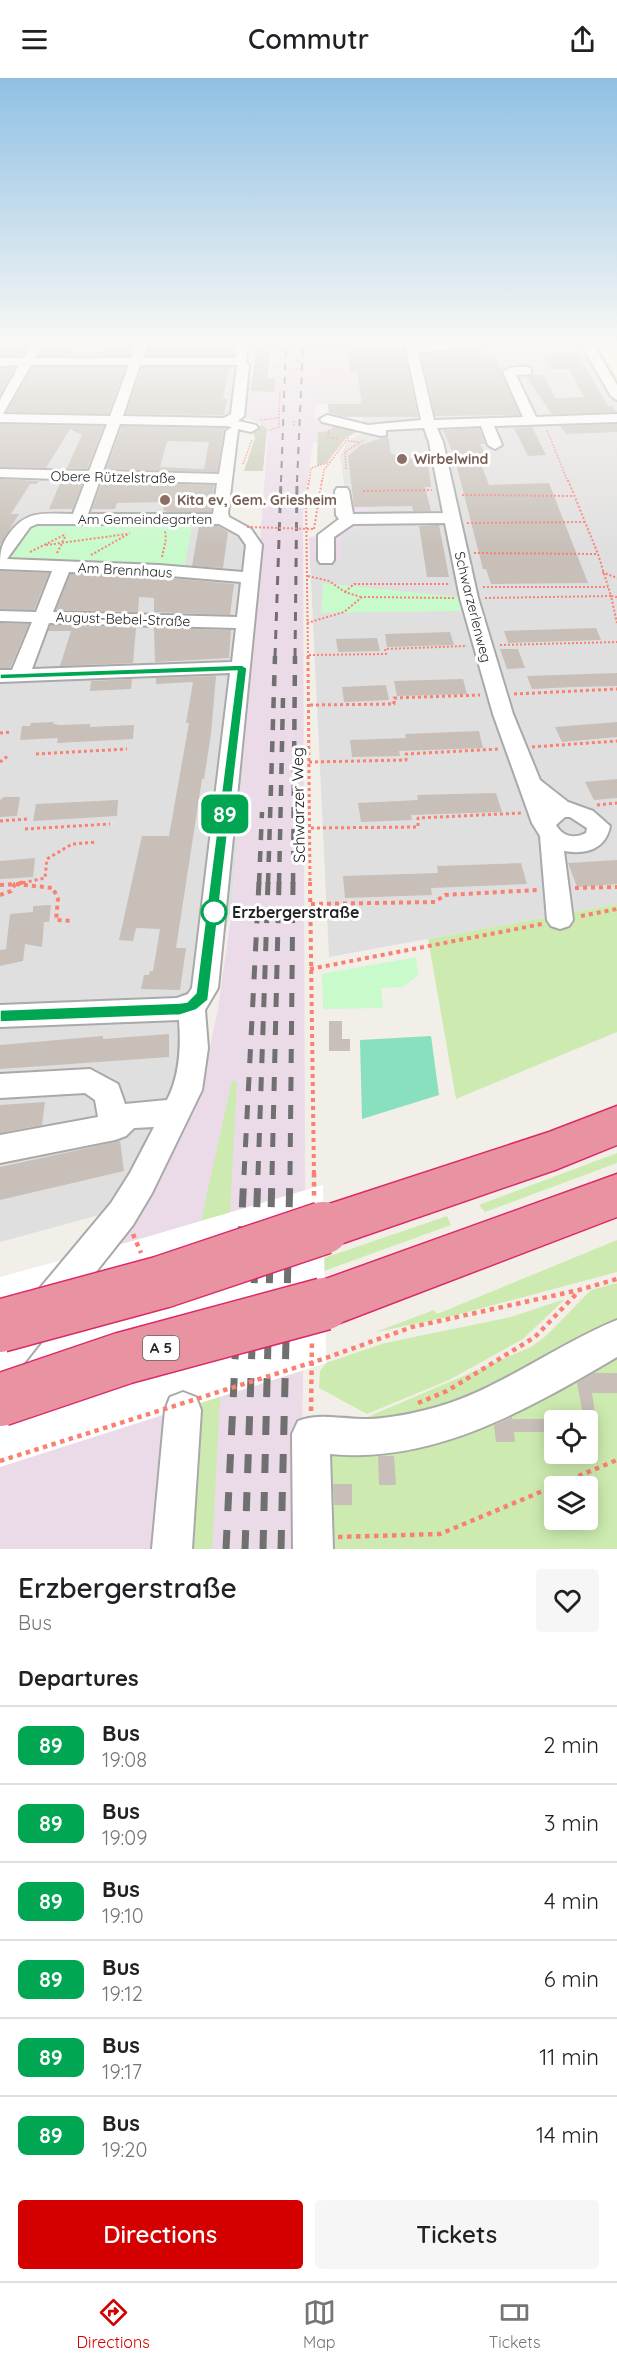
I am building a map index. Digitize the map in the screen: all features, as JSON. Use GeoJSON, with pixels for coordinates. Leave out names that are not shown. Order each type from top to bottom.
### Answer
{"type":"FeatureCollection","features":[{"type":"Feature","properties":{"kind":"highway"},"geometry":{"type":"LineString","coordinates":[[0,1326],[162,1282],[555,1150],[617,1125]]}},
{"type":"Feature","properties":{"kind":"highway","name":"A 5"},"geometry":{"type":"LineString","coordinates":[[0,1400],[124,1358],[324,1304],[617,1195]]}},
{"type":"Feature","properties":{"kind":"street"},"geometry":{"type":"LineString","coordinates":[[79,519],[118,413]]}},
{"type":"Feature","properties":{"kind":"street","name":"Am Gemeindegarten"},"geometry":{"type":"LineString","coordinates":[[0,558],[26,522],[39,519],[222,519],[220,513],[226,478],[246,427],[245,413]]}},
{"type":"Feature","properties":{"kind":"street","name":"Schwarzerlenweg"},"geometry":{"type":"LineString","coordinates":[[425,413],[447,492],[467,590],[497,695],[531,784],[550,820]]}},
{"type":"Feature","properties":{"kind":"street"},"geometry":{"type":"LineString","coordinates":[[527,413],[531,422]]}},
{"type":"Feature","properties":{"kind":"street"},"geometry":{"type":"LineString","coordinates":[[0,418],[115,420],[246,427]]}},
{"type":"Feature","properties":{"kind":"street"},"geometry":{"type":"LineString","coordinates":[[328,424],[367,429],[379,433],[419,428],[427,424],[617,418]]}},
{"type":"Feature","properties":{"kind":"street"},"geometry":{"type":"LineString","coordinates":[[486,423],[495,445]]}},
{"type":"Feature","properties":{"kind":"street","name":"Obere Rützelstraße"},"geometry":{"type":"LineString","coordinates":[[0,473],[95,477],[226,478]]}},
{"type":"Feature","properties":{"kind":"street"},"geometry":{"type":"LineString","coordinates":[[342,491],[344,515],[349,519]]}},
{"type":"Feature","properties":{"kind":"street"},"geometry":{"type":"LineString","coordinates":[[0,1016],[180,1009],[191,1006],[203,996],[255,545],[245,532],[222,519]]}},
{"type":"Feature","properties":{"kind":"street"},"geometry":{"type":"LineString","coordinates":[[326,560],[326,535],[349,519],[452,520]]}},
{"type":"Feature","properties":{"kind":"street","name":"Am Brennhaus"},"geometry":{"type":"LineString","coordinates":[[0,564],[159,570],[251,578]]}},
{"type":"Feature","properties":{"kind":"street"},"geometry":{"type":"LineString","coordinates":[[20,675],[63,567]]}},
{"type":"Feature","properties":{"kind":"street","name":"August-Bebel-Straße"},"geometry":{"type":"LineString","coordinates":[[0,616],[246,623]]}},
{"type":"Feature","properties":{"kind":"street"},"geometry":{"type":"LineString","coordinates":[[0,676],[242,668]]}},
{"type":"Feature","properties":{"kind":"street"},"geometry":{"type":"LineString","coordinates":[[550,820],[560,920]]}},
{"type":"Feature","properties":{"kind":"street"},"geometry":{"type":"LineString","coordinates":[[0,1364],[122,1214],[141,1183],[187,1090],[194,1060],[191,1006]]}},
{"type":"Feature","properties":{"kind":"street"},"geometry":{"type":"LineString","coordinates":[[0,1086],[90,1081],[108,1093],[115,1127]]}},
{"type":"Feature","properties":{"kind":"street"},"geometry":{"type":"LineString","coordinates":[[0,1149],[115,1127],[127,1116],[177,1112]]}},
{"type":"Feature","properties":{"kind":"street"},"geometry":{"type":"LineString","coordinates":[[312,1544],[311,1434],[349,1438],[381,1437],[425,1429],[490,1405],[617,1337]]}},
{"type":"Feature","properties":{"kind":"street"},"geometry":{"type":"LineString","coordinates":[[172,1549],[183,1410]]}},
{"type":"Feature","properties":{"kind":"path"},"geometry":{"type":"LineString","coordinates":[[246,427],[279,427],[279,413]]}},
{"type":"Feature","properties":{"kind":"path"},"geometry":{"type":"LineString","coordinates":[[246,427],[279,418]]}},
{"type":"Feature","properties":{"kind":"path"},"geometry":{"type":"LineString","coordinates":[[294,421],[294,427]]}},
{"type":"Feature","properties":{"kind":"path"},"geometry":{"type":"LineString","coordinates":[[328,424],[328,437],[338,439]]}},
{"type":"Feature","properties":{"kind":"path"},"geometry":{"type":"LineString","coordinates":[[241,470],[252,438],[246,427]]}},
{"type":"Feature","properties":{"kind":"path"},"geometry":{"type":"LineString","coordinates":[[545,427],[598,554],[617,623]]}},
{"type":"Feature","properties":{"kind":"path"},"geometry":{"type":"LineString","coordinates":[[249,518],[247,526],[314,529],[324,470],[345,440],[367,429]]}},
{"type":"Feature","properties":{"kind":"path"},"geometry":{"type":"LineString","coordinates":[[346,469],[345,452],[359,442],[348,441]]}},
{"type":"Feature","properties":{"kind":"path","name":"Schwarzer Weg"},"geometry":{"type":"LineString","coordinates":[[315,1161],[310,969],[310,705],[306,500],[311,468],[330,462]]}},
{"type":"Feature","properties":{"kind":"path"},"geometry":{"type":"LineString","coordinates":[[363,491],[574,496]]}},
{"type":"Feature","properties":{"kind":"path"},"geometry":{"type":"LineString","coordinates":[[79,519],[73,523],[59,545],[63,567],[128,534]]}},
{"type":"Feature","properties":{"kind":"path"},"geometry":{"type":"LineString","coordinates":[[452,520],[585,522]]}},
{"type":"Feature","properties":{"kind":"path"},"geometry":{"type":"LineString","coordinates":[[159,570],[166,539],[164,526]]}},
{"type":"Feature","properties":{"kind":"path"},"geometry":{"type":"LineString","coordinates":[[46,545],[59,545],[111,534],[137,532]]}},
{"type":"Feature","properties":{"kind":"path"},"geometry":{"type":"LineString","coordinates":[[30,552],[66,534]]}},
{"type":"Feature","properties":{"kind":"path"},"geometry":{"type":"LineString","coordinates":[[459,553],[598,554]]}},
{"type":"Feature","properties":{"kind":"path"},"geometry":{"type":"LineString","coordinates":[[602,572],[617,578]]}},
{"type":"Feature","properties":{"kind":"path"},"geometry":{"type":"LineString","coordinates":[[308,576],[335,583],[345,592],[362,597],[467,590],[608,587]]}},
{"type":"Feature","properties":{"kind":"path"},"geometry":{"type":"LineString","coordinates":[[345,592],[354,584],[617,597]]}},
{"type":"Feature","properties":{"kind":"path"},"geometry":{"type":"LineString","coordinates":[[307,623],[344,612],[362,597]]}},
{"type":"Feature","properties":{"kind":"path"},"geometry":{"type":"LineString","coordinates":[[309,656],[386,654],[386,649],[617,642]]}},
{"type":"Feature","properties":{"kind":"path"},"geometry":{"type":"LineString","coordinates":[[310,705],[394,704],[394,698],[617,689]]}},
{"type":"Feature","properties":{"kind":"path"},"geometry":{"type":"LineString","coordinates":[[0,733],[12,732]]}},
{"type":"Feature","properties":{"kind":"path"},"geometry":{"type":"LineString","coordinates":[[309,762],[406,760],[406,754],[617,741]]}},
{"type":"Feature","properties":{"kind":"path"},"geometry":{"type":"LineString","coordinates":[[36,754],[127,750]]}},
{"type":"Feature","properties":{"kind":"path"},"geometry":{"type":"LineString","coordinates":[[0,762],[9,755]]}},
{"type":"Feature","properties":{"kind":"path"},"geometry":{"type":"LineString","coordinates":[[311,828],[418,827],[418,818],[550,820]]}},
{"type":"Feature","properties":{"kind":"path"},"geometry":{"type":"LineString","coordinates":[[0,821],[27,819]]}},
{"type":"Feature","properties":{"kind":"path"},"geometry":{"type":"LineString","coordinates":[[25,829],[110,824]]}},
{"type":"Feature","properties":{"kind":"path"},"geometry":{"type":"LineString","coordinates":[[0,885],[45,878],[47,859],[72,844],[96,842]]}},
{"type":"Feature","properties":{"kind":"path"},"geometry":{"type":"LineString","coordinates":[[0,895],[10,891],[15,884]]}},
{"type":"Feature","properties":{"kind":"path"},"geometry":{"type":"LineString","coordinates":[[15,884],[53,888],[58,899],[56,920],[72,921]]}},
{"type":"Feature","properties":{"kind":"path"},"geometry":{"type":"LineString","coordinates":[[311,903],[435,902],[445,895],[617,887]]}},
{"type":"Feature","properties":{"kind":"path"},"geometry":{"type":"LineString","coordinates":[[310,969],[617,909]]}},
{"type":"Feature","properties":{"kind":"path"},"geometry":{"type":"LineString","coordinates":[[0,1461],[326,1358],[412,1327],[579,1290],[617,1279]]}},
{"type":"Feature","properties":{"kind":"path"},"geometry":{"type":"LineString","coordinates":[[406,1407],[447,1391],[536,1337],[579,1290]]}},
{"type":"Feature","properties":{"kind":"path"},"geometry":{"type":"LineString","coordinates":[[312,1544],[440,1534],[617,1460]]}},
{"type":"Feature","properties":{"kind":"shaded area"},"geometry":{"type":"Polygon","coordinates":[[[0,413],[243,413],[227,514],[260,548],[233,902],[185,1088],[114,1211],[0,1242],[0,413]]]}},
{"type":"Feature","properties":{"kind":"shaded area"},"geometry":{"type":"Polygon","coordinates":[[[243,413],[315,413],[315,419],[332,419],[332,443],[313,443],[303,511],[305,1187],[301,1549],[0,1549],[0,1373],[196,1096],[206,1067],[218,1009],[233,902],[268,434],[259,423],[243,416],[243,413]]]}},
{"type":"Feature","properties":{"kind":"shaded area"},"geometry":{"type":"Polygon","coordinates":[[[361,413],[617,413],[617,904],[329,957],[310,560],[342,560],[342,534],[362,526],[345,490],[340,456],[348,441],[364,434],[361,413]]]}},
{"type":"Feature","properties":{"kind":"shaded area"},"geometry":{"type":"Polygon","coordinates":[[[336,423],[362,429],[346,438],[327,462],[317,466],[318,432],[330,431],[336,423]]]}},
{"type":"Feature","properties":{"kind":"shaded area"},"geometry":{"type":"Polygon","coordinates":[[[262,425],[267,429],[263,471],[244,471],[255,438],[252,429],[262,425]]]}},
{"type":"Feature","properties":{"kind":"shaded area"},"geometry":{"type":"Polygon","coordinates":[[[367,489],[371,525],[342,534],[342,560],[310,560],[309,537],[320,536],[341,522],[341,490],[367,489]]]}},
{"type":"Feature","properties":{"kind":"green space"},"geometry":{"type":"Polygon","coordinates":[[[193,522],[184,569],[7,562],[30,524],[193,522]]]}},
{"type":"Feature","properties":{"kind":"green space"},"geometry":{"type":"Polygon","coordinates":[[[323,583],[458,597],[461,611],[321,613],[323,583]]]}},
{"type":"Feature","properties":{"kind":"green space"},"geometry":{"type":"Polygon","coordinates":[[[617,904],[617,1032],[456,1099],[428,939],[617,904]]]}},
{"type":"Feature","properties":{"kind":"green space"},"geometry":{"type":"Polygon","coordinates":[[[416,957],[418,975],[403,987],[381,988],[383,1008],[323,1009],[322,974],[416,957]]]}},
{"type":"Feature","properties":{"kind":"green space"},"geometry":{"type":"Polygon","coordinates":[[[431,1036],[439,1095],[362,1119],[360,1040],[431,1036]]]}},
{"type":"Feature","properties":{"kind":"green space"},"geometry":{"type":"Polygon","coordinates":[[[232,1081],[237,1081],[212,1549],[184,1549],[203,1289],[192,1276],[205,1202],[232,1081]]]}},
{"type":"Feature","properties":{"kind":"green space"},"geometry":{"type":"Polygon","coordinates":[[[617,1153],[617,1163],[485,1212],[479,1205],[617,1153]]]}},
{"type":"Feature","properties":{"kind":"green space"},"geometry":{"type":"Polygon","coordinates":[[[447,1216],[451,1225],[324,1271],[324,1258],[447,1216]]]}},
{"type":"Feature","properties":{"kind":"green space"},"geometry":{"type":"Polygon","coordinates":[[[617,1240],[617,1272],[460,1314],[373,1333],[434,1310],[437,1314],[617,1240]]]}},
{"type":"Feature","properties":{"kind":"green space"},"geometry":{"type":"Polygon","coordinates":[[[617,1283],[617,1549],[317,1549],[316,1439],[531,1347],[547,1335],[591,1290],[617,1283]]]}},
{"type":"Feature","properties":{"kind":"green space"},"geometry":{"type":"Polygon","coordinates":[[[565,1299],[523,1339],[449,1380],[367,1414],[319,1388],[320,1371],[326,1363],[385,1343],[511,1317],[565,1299]]]}},
{"type":"Feature","properties":{"kind":"pier"},"geometry":{"type":"Polygon","coordinates":[[[323,1185],[326,1363],[0,1467],[0,1277],[323,1185]]]}},
{"type":"Feature","properties":{"kind":"building"},"geometry":{"type":"Polygon","coordinates":[[[40,413],[109,413],[108,414],[40,413]]]}},
{"type":"Feature","properties":{"kind":"building"},"geometry":{"type":"Polygon","coordinates":[[[126,413],[224,413],[224,415],[126,413]]]}},
{"type":"Feature","properties":{"kind":"building"},"geometry":{"type":"Polygon","coordinates":[[[329,413],[417,413],[418,417],[346,417],[329,413]]]}},
{"type":"Feature","properties":{"kind":"building"},"geometry":{"type":"Polygon","coordinates":[[[434,413],[519,413],[520,415],[435,416],[434,413]]]}},
{"type":"Feature","properties":{"kind":"building"},"geometry":{"type":"Polygon","coordinates":[[[551,413],[596,413],[552,414],[551,413]]]}},
{"type":"Feature","properties":{"kind":"building"},"geometry":{"type":"Polygon","coordinates":[[[0,424],[104,426],[87,469],[67,468],[82,435],[70,429],[46,468],[0,467],[0,424]]]}},
{"type":"Feature","properties":{"kind":"building"},"geometry":{"type":"Polygon","coordinates":[[[617,424],[617,432],[566,434],[560,426],[617,424]]]}},
{"type":"Feature","properties":{"kind":"building"},"geometry":{"type":"Polygon","coordinates":[[[122,426],[224,428],[217,472],[106,469],[122,426]],[[167,441],[160,467],[204,469],[209,442],[167,441]]]}},
{"type":"Feature","properties":{"kind":"building"},"geometry":{"type":"Polygon","coordinates":[[[532,427],[546,455],[528,456],[514,428],[532,427]]]}},
{"type":"Feature","properties":{"kind":"building"},"geometry":{"type":"Polygon","coordinates":[[[479,428],[485,444],[480,444],[485,454],[477,454],[489,485],[549,483],[588,583],[491,584],[486,569],[483,569],[455,459],[443,430],[479,428]]]}},
{"type":"Feature","properties":{"kind":"building"},"geometry":{"type":"Polygon","coordinates":[[[388,436],[391,454],[412,459],[427,454],[431,487],[425,487],[431,511],[413,511],[412,506],[354,507],[348,456],[361,445],[388,436]]]}},
{"type":"Feature","properties":{"kind":"building"},"geometry":{"type":"Polygon","coordinates":[[[0,479],[39,481],[37,484],[30,484],[11,514],[19,514],[0,545],[0,479]]]}},
{"type":"Feature","properties":{"kind":"building"},"geometry":{"type":"Polygon","coordinates":[[[61,481],[83,482],[73,509],[49,509],[61,481]]]}},
{"type":"Feature","properties":{"kind":"building"},"geometry":{"type":"Polygon","coordinates":[[[102,482],[214,485],[211,512],[167,512],[163,510],[165,502],[117,503],[115,509],[92,509],[102,482]]]}},
{"type":"Feature","properties":{"kind":"building"},"geometry":{"type":"Polygon","coordinates":[[[439,525],[449,577],[427,577],[419,526],[439,525]]]}},
{"type":"Feature","properties":{"kind":"building"},"geometry":{"type":"Polygon","coordinates":[[[199,526],[218,526],[228,532],[223,568],[192,566],[199,526]]]}},
{"type":"Feature","properties":{"kind":"building"},"geometry":{"type":"Polygon","coordinates":[[[0,571],[49,573],[34,610],[0,609],[0,571]]]}},
{"type":"Feature","properties":{"kind":"building"},"geometry":{"type":"Polygon","coordinates":[[[70,574],[159,577],[234,584],[230,615],[154,612],[154,598],[139,597],[138,612],[56,610],[70,574]]]}},
{"type":"Feature","properties":{"kind":"building"},"geometry":{"type":"Polygon","coordinates":[[[0,623],[29,624],[10,668],[0,668],[0,623]]]}},
{"type":"Feature","properties":{"kind":"building"},"geometry":{"type":"Polygon","coordinates":[[[51,625],[136,628],[133,663],[60,666],[71,631],[48,631],[51,625]]]}},
{"type":"Feature","properties":{"kind":"building"},"geometry":{"type":"Polygon","coordinates":[[[154,628],[231,630],[229,658],[155,662],[154,628]]]}},
{"type":"Feature","properties":{"kind":"building"},"geometry":{"type":"Polygon","coordinates":[[[596,628],[601,640],[508,643],[504,631],[596,628]]]}},
{"type":"Feature","properties":{"kind":"building"},"geometry":{"type":"Polygon","coordinates":[[[450,632],[454,645],[387,647],[385,634],[450,632]]]}},
{"type":"Feature","properties":{"kind":"building"},"geometry":{"type":"Polygon","coordinates":[[[377,638],[380,651],[338,652],[336,639],[377,638]]]}},
{"type":"Feature","properties":{"kind":"building"},"geometry":{"type":"Polygon","coordinates":[[[500,649],[518,649],[525,668],[507,669],[500,649]]]}},
{"type":"Feature","properties":{"kind":"building"},"geometry":{"type":"Polygon","coordinates":[[[617,673],[617,686],[532,689],[527,676],[617,673]]]}},
{"type":"Feature","properties":{"kind":"building"},"geometry":{"type":"Polygon","coordinates":[[[216,676],[211,734],[176,948],[186,948],[180,990],[141,989],[144,975],[149,975],[150,971],[153,971],[160,929],[136,928],[133,941],[119,940],[142,836],[169,836],[189,723],[186,723],[193,682],[156,684],[156,678],[216,676]]]}},
{"type":"Feature","properties":{"kind":"building"},"geometry":{"type":"Polygon","coordinates":[[[132,679],[131,689],[90,691],[91,681],[132,679]]]}},
{"type":"Feature","properties":{"kind":"building"},"geometry":{"type":"Polygon","coordinates":[[[463,679],[467,694],[397,696],[394,681],[463,679]]]}},
{"type":"Feature","properties":{"kind":"building"},"geometry":{"type":"Polygon","coordinates":[[[386,685],[389,700],[344,702],[342,687],[386,685]]]}},
{"type":"Feature","properties":{"kind":"building"},"geometry":{"type":"Polygon","coordinates":[[[54,722],[53,724],[60,725],[90,724],[90,727],[134,725],[133,739],[57,743],[58,738],[20,740],[22,726],[30,726],[31,723],[54,722]]]}},
{"type":"Feature","properties":{"kind":"building"},"geometry":{"type":"Polygon","coordinates":[[[617,722],[617,737],[562,742],[555,727],[617,722]]]}},
{"type":"Feature","properties":{"kind":"building"},"geometry":{"type":"Polygon","coordinates":[[[479,731],[483,748],[399,751],[400,756],[352,757],[350,740],[406,738],[405,734],[479,731]]]}},
{"type":"Feature","properties":{"kind":"building"},"geometry":{"type":"Polygon","coordinates":[[[617,779],[617,798],[594,800],[585,782],[617,779]]]}},
{"type":"Feature","properties":{"kind":"building"},"geometry":{"type":"Polygon","coordinates":[[[496,793],[502,812],[411,815],[412,820],[361,822],[358,803],[418,800],[417,795],[496,793]]]}},
{"type":"Feature","properties":{"kind":"building"},"geometry":{"type":"Polygon","coordinates":[[[4,797],[20,797],[17,816],[0,817],[0,800],[4,797]]]}},
{"type":"Feature","properties":{"kind":"building"},"geometry":{"type":"Polygon","coordinates":[[[118,800],[117,816],[33,821],[36,804],[118,800]]]}},
{"type":"Feature","properties":{"kind":"building"},"geometry":{"type":"Polygon","coordinates":[[[35,858],[33,877],[0,879],[0,861],[35,858]]]}},
{"type":"Feature","properties":{"kind":"building"},"geometry":{"type":"Polygon","coordinates":[[[617,860],[617,884],[577,887],[568,863],[617,860]]]}},
{"type":"Feature","properties":{"kind":"building"},"geometry":{"type":"Polygon","coordinates":[[[521,863],[527,884],[431,888],[432,895],[345,898],[343,876],[438,873],[437,866],[521,863]]]}},
{"type":"Feature","properties":{"kind":"building"},"geometry":{"type":"Polygon","coordinates":[[[51,905],[49,922],[44,922],[42,947],[25,944],[23,961],[0,966],[0,950],[6,949],[10,914],[33,912],[33,906],[51,905]]]}},
{"type":"Feature","properties":{"kind":"building"},"geometry":{"type":"Polygon","coordinates":[[[329,1021],[342,1021],[342,1039],[350,1039],[350,1051],[329,1051],[329,1021]]]}},
{"type":"Feature","properties":{"kind":"building"},"geometry":{"type":"Polygon","coordinates":[[[169,1034],[169,1057],[0,1069],[0,1045],[103,1036],[103,1039],[169,1034]]]}},
{"type":"Feature","properties":{"kind":"building"},"geometry":{"type":"Polygon","coordinates":[[[45,1102],[42,1125],[0,1133],[0,1105],[45,1102]]]}},
{"type":"Feature","properties":{"kind":"building"},"geometry":{"type":"Polygon","coordinates":[[[120,1141],[124,1171],[0,1200],[0,1167],[120,1141]]]}},
{"type":"Feature","properties":{"kind":"building"},"geometry":{"type":"Polygon","coordinates":[[[593,1373],[617,1373],[617,1393],[592,1393],[595,1410],[582,1410],[577,1383],[593,1373]]]}},
{"type":"Feature","properties":{"kind":"building"},"geometry":{"type":"Polygon","coordinates":[[[512,1417],[512,1419],[544,1419],[544,1432],[514,1432],[515,1442],[496,1442],[494,1425],[512,1417]]]}},
{"type":"Feature","properties":{"kind":"building"},"geometry":{"type":"Polygon","coordinates":[[[378,1456],[394,1456],[396,1485],[379,1485],[378,1456]]]}},
{"type":"Feature","properties":{"kind":"building"},"geometry":{"type":"Polygon","coordinates":[[[333,1484],[352,1484],[352,1505],[334,1505],[333,1484]]]}},
{"type":"Feature","properties":{"kind":"railway"},"geometry":{"type":"LineString","coordinates":[[281,482],[284,413]]}},
{"type":"Feature","properties":{"kind":"railway"},"geometry":{"type":"LineString","coordinates":[[297,482],[300,413]]}},
{"type":"Feature","properties":{"kind":"railway"},"geometry":{"type":"LineString","coordinates":[[275,657],[281,480]]}},
{"type":"Feature","properties":{"kind":"railway"},"geometry":{"type":"LineString","coordinates":[[295,657],[297,480]]}},
{"type":"Feature","properties":{"kind":"railway"},"geometry":{"type":"LineString","coordinates":[[268,884],[275,656]]}},
{"type":"Feature","properties":{"kind":"railway"},"geometry":{"type":"LineString","coordinates":[[293,884],[295,656]]}},
{"type":"Feature","properties":{"kind":"railway"},"geometry":{"type":"LineString","coordinates":[[279,884],[283,698]]}},
{"type":"Feature","properties":{"kind":"railway"},"geometry":{"type":"LineString","coordinates":[[259,884],[262,812]]}},
{"type":"Feature","properties":{"kind":"railway"},"geometry":{"type":"LineString","coordinates":[[244,1175],[259,882]]}},
{"type":"Feature","properties":{"kind":"railway"},"geometry":{"type":"LineString","coordinates":[[258,1175],[268,882]]}},
{"type":"Feature","properties":{"kind":"railway"},"geometry":{"type":"LineString","coordinates":[[272,1175],[279,882]]}},
{"type":"Feature","properties":{"kind":"railway"},"geometry":{"type":"LineString","coordinates":[[290,1175],[293,882]]}},
{"type":"Feature","properties":{"kind":"railway"},"geometry":{"type":"LineString","coordinates":[[226,1549],[244,1173]]}},
{"type":"Feature","properties":{"kind":"railway"},"geometry":{"type":"LineString","coordinates":[[245,1549],[258,1173]]}},
{"type":"Feature","properties":{"kind":"railway"},"geometry":{"type":"LineString","coordinates":[[263,1549],[272,1173]]}},
{"type":"Feature","properties":{"kind":"railway"},"geometry":{"type":"LineString","coordinates":[[281,1549],[290,1173]]}},
{"type":"Feature","properties":{"kind":"bus line","name":"89"},"geometry":{"type":"LineString","coordinates":[[0,676],[242,668],[203,996],[191,1006],[180,1009],[0,1016]]}},
{"type":"Feature","properties":{"kind":"place","name":"Wirbelwind"},"geometry":{"type":"Point","coordinates":[402,459]}},
{"type":"Feature","properties":{"kind":"place","name":"Kita ev, Gem. Griesheim"},"geometry":{"type":"Point","coordinates":[165,500]}},
{"type":"Feature","properties":{"kind":"place","name":"Erzbergerstraße"},"geometry":{"type":"Point","coordinates":[214,912]}}]}
